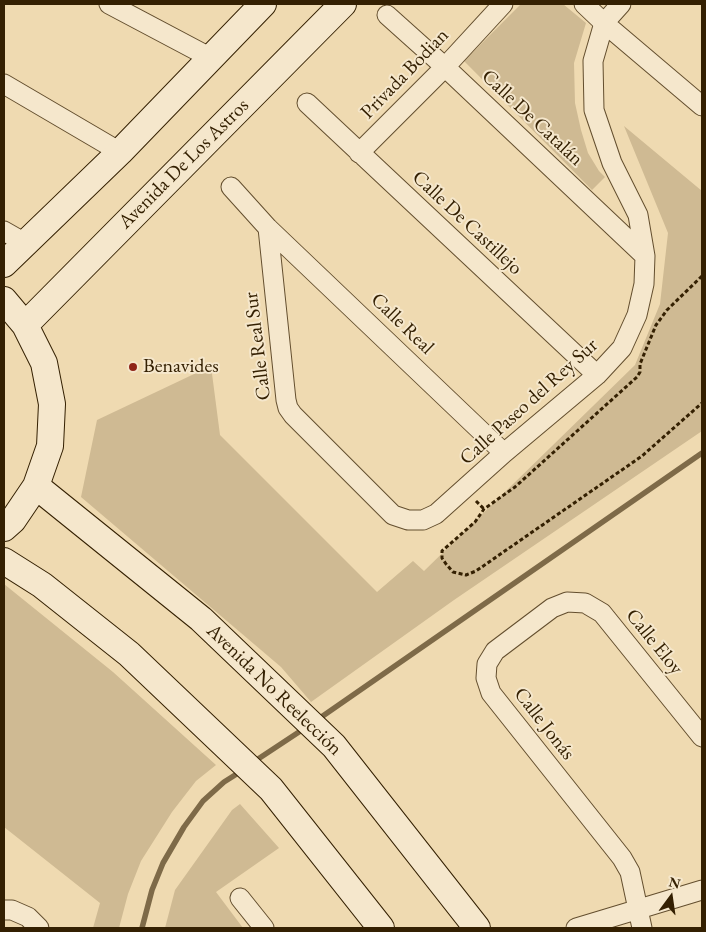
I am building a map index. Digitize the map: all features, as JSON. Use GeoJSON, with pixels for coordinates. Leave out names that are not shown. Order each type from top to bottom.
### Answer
{"type":"FeatureCollection","features":[{"type":"Feature","properties":{"kind":"main road"},"geometry":{"type":"LineString","coordinates":[[4,264],[14,237],[120,152],[263,4]]}},
{"type":"Feature","properties":{"kind":"main road","name":"Avenida De Los Astros"},"geometry":{"type":"LineString","coordinates":[[25,325],[343,4]]}},
{"type":"Feature","properties":{"kind":"main road"},"geometry":{"type":"LineString","coordinates":[[4,300],[25,325],[44,362],[52,404],[50,446],[36,486],[13,520],[4,528]]}},
{"type":"Feature","properties":{"kind":"main road","name":"Avenida No Reelección"},"geometry":{"type":"LineString","coordinates":[[36,486],[202,619],[334,746],[477,928]]}},
{"type":"Feature","properties":{"kind":"main road"},"geometry":{"type":"LineString","coordinates":[[4,561],[42,585],[129,654],[271,789],[381,928]]}},
{"type":"Feature","properties":{"kind":"street"},"geometry":{"type":"LineString","coordinates":[[109,4],[211,58]]}},
{"type":"Feature","properties":{"kind":"street","name":"Privada Bodian"},"geometry":{"type":"LineString","coordinates":[[359,153],[445,67],[503,4]]}},
{"type":"Feature","properties":{"kind":"street"},"geometry":{"type":"LineString","coordinates":[[584,4],[702,106]]}},
{"type":"Feature","properties":{"kind":"street","name":"Calle Paseo del Rey Sur"},"geometry":{"type":"LineString","coordinates":[[408,520],[423,520],[436,514],[504,453],[597,375],[622,348],[637,315],[644,284],[645,256],[638,215],[612,163],[594,110],[593,61],[604,23],[621,4]]}},
{"type":"Feature","properties":{"kind":"street","name":"Calle De Catalán"},"geometry":{"type":"LineString","coordinates":[[387,14],[645,256]]}},
{"type":"Feature","properties":{"kind":"street"},"geometry":{"type":"LineString","coordinates":[[4,84],[120,152]]}},
{"type":"Feature","properties":{"kind":"street","name":"Calle De Castillejo"},"geometry":{"type":"LineString","coordinates":[[307,104],[597,375]]}},
{"type":"Feature","properties":{"kind":"street"},"geometry":{"type":"LineString","coordinates":[[231,187],[268,228]]}},
{"type":"Feature","properties":{"kind":"street","name":"Calle Real"},"geometry":{"type":"LineString","coordinates":[[268,228],[504,453]]}},
{"type":"Feature","properties":{"kind":"street","name":"Calle Real Sur"},"geometry":{"type":"LineString","coordinates":[[268,228],[288,408],[393,514],[408,520]]}},
{"type":"Feature","properties":{"kind":"street","name":"Calle Jonás"},"geometry":{"type":"LineString","coordinates":[[585,604],[567,602],[552,608],[495,651],[487,664],[486,678],[491,693],[622,858],[630,872],[642,928]]}},
{"type":"Feature","properties":{"kind":"street","name":"Calle Eloy"},"geometry":{"type":"LineString","coordinates":[[585,604],[602,612],[702,737]]}},
{"type":"Feature","properties":{"kind":"street"},"geometry":{"type":"LineString","coordinates":[[576,928],[702,890]]}},
{"type":"Feature","properties":{"kind":"street"},"geometry":{"type":"LineString","coordinates":[[240,898],[264,928]]}},
{"type":"Feature","properties":{"kind":"street"},"geometry":{"type":"LineString","coordinates":[[4,910],[12,910],[28,917],[39,928]]}},
{"type":"Feature","properties":{"kind":"path"},"geometry":{"type":"LineString","coordinates":[[702,276],[668,310],[656,325],[640,364],[640,372],[637,378],[515,487],[484,509],[475,522],[442,551],[442,558],[453,572],[466,575],[476,571],[642,456],[702,403]]}},
{"type":"Feature","properties":{"kind":"shaded area"},"geometry":{"type":"Polygon","coordinates":[[[521,4],[563,4],[586,23],[574,63],[575,103],[588,153],[605,177],[592,190],[464,61],[521,4]]]}},
{"type":"Feature","properties":{"kind":"shaded area"},"geometry":{"type":"Polygon","coordinates":[[[624,126],[702,191],[702,431],[454,600],[311,702],[281,667],[81,497],[97,420],[211,366],[220,435],[377,592],[413,561],[424,571],[635,365],[660,304],[668,233],[624,126]]]}},
{"type":"Feature","properties":{"kind":"shaded area"},"geometry":{"type":"Polygon","coordinates":[[[4,584],[113,672],[216,765],[196,781],[172,812],[141,861],[128,894],[119,928],[93,928],[100,903],[4,827],[4,584]]]}},
{"type":"Feature","properties":{"kind":"shaded area"},"geometry":{"type":"Polygon","coordinates":[[[240,804],[279,848],[216,892],[243,928],[165,928],[175,890],[232,810],[240,804]]]}},
{"type":"Feature","properties":{"kind":"waterway"},"geometry":{"type":"LineString","coordinates":[[317,720],[702,453]]}},
{"type":"Feature","properties":{"kind":"waterway"},"geometry":{"type":"LineString","coordinates":[[252,763],[305,728]]}},
{"type":"Feature","properties":{"kind":"waterway"},"geometry":{"type":"LineString","coordinates":[[142,928],[152,890],[163,863],[184,827],[203,801],[224,782],[243,770]]}},
{"type":"Feature","properties":{"kind":"place","name":"Benavides"},"geometry":{"type":"Point","coordinates":[133,367]}}]}
